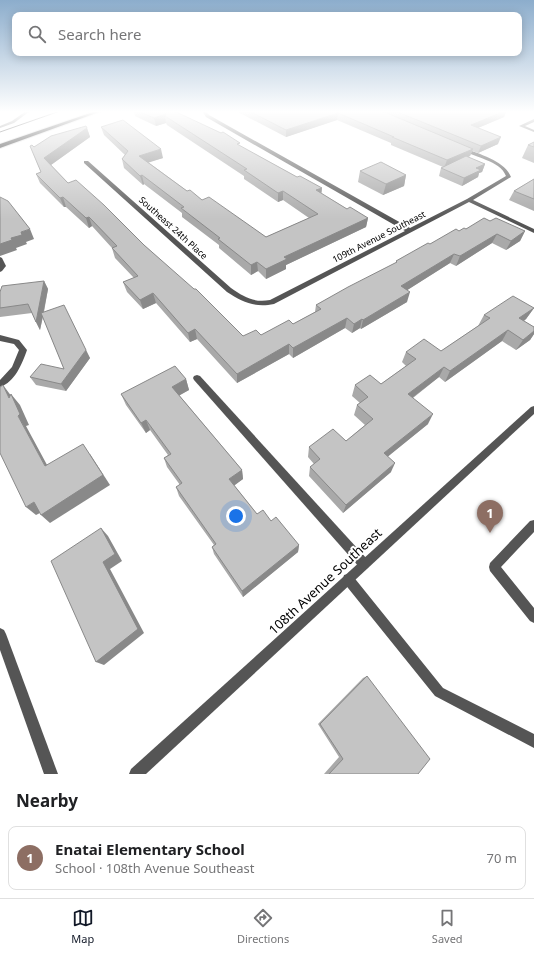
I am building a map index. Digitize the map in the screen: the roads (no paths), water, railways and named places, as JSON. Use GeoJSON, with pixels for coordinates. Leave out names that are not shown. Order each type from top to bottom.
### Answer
{"type":"FeatureCollection","features":[{"type":"Feature","properties":{"kind":"street"},"geometry":{"type":"LineString","coordinates":[[265,147],[410,231]]}},
{"type":"Feature","properties":{"kind":"street","name":"109th Avenue Southeast"},"geometry":{"type":"LineString","coordinates":[[251,303],[259,304],[272,302],[470,200],[509,177],[509,173],[498,165],[456,147]]}},
{"type":"Feature","properties":{"kind":"street","name":"Southeast 24th Place"},"geometry":{"type":"LineString","coordinates":[[86,162],[229,290],[251,303]]}},
{"type":"Feature","properties":{"kind":"street"},"geometry":{"type":"LineString","coordinates":[[470,200],[534,231]]}},
{"type":"Feature","properties":{"kind":"street"},"geometry":{"type":"LineString","coordinates":[[0,259],[3,266],[0,270]]}},
{"type":"Feature","properties":{"kind":"street"},"geometry":{"type":"LineString","coordinates":[[0,338],[16,342],[23,350],[18,363],[0,384]]}},
{"type":"Feature","properties":{"kind":"street"},"geometry":{"type":"LineString","coordinates":[[197,378],[364,564]]}},
{"type":"Feature","properties":{"kind":"street","name":"108th Avenue Southeast"},"geometry":{"type":"LineString","coordinates":[[136,774],[534,409]]}},
{"type":"Feature","properties":{"kind":"street"},"geometry":{"type":"LineString","coordinates":[[534,525],[494,567],[534,617]]}},
{"type":"Feature","properties":{"kind":"street"},"geometry":{"type":"LineString","coordinates":[[348,579],[440,692],[534,741]]}},
{"type":"Feature","properties":{"kind":"street"},"geometry":{"type":"LineString","coordinates":[[0,634],[51,774]]}},
{"type":"Feature","properties":{"kind":"place","name":"Enatai Elementary School"},"geometry":{"type":"Point","coordinates":[490,533]}}]}
